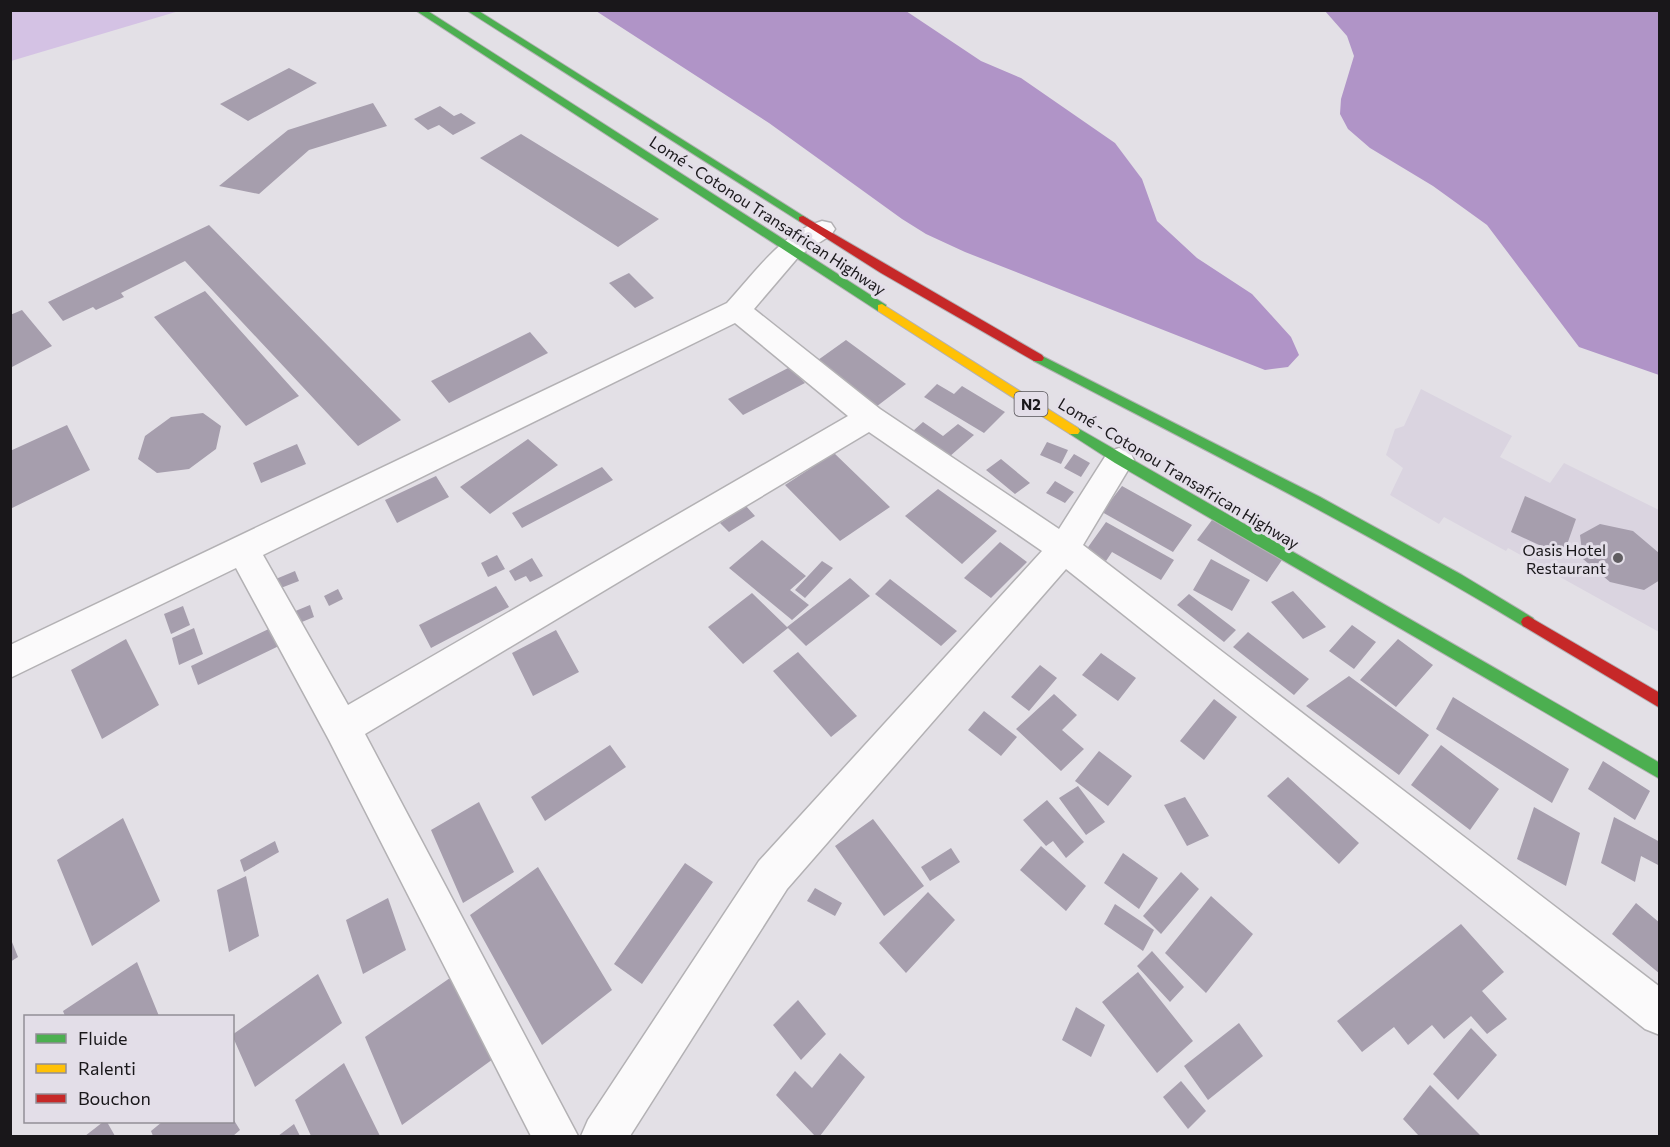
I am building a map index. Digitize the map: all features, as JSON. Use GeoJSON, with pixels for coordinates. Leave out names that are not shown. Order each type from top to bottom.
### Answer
{"type":"FeatureCollection","features":[{"type":"Feature","properties":{"kind":"highway","name":"Lomé - Cotonou Transafrican Highway"},"geometry":{"type":"LineString","coordinates":[[419,10],[1119,460],[1659,772]]}},
{"type":"Feature","properties":{"kind":"highway","name":"N2"},"geometry":{"type":"LineString","coordinates":[[470,10],[885,270],[1078,381],[1315,501],[1457,579],[1659,701]]}},
{"type":"Feature","properties":{"kind":"street"},"geometry":{"type":"LineString","coordinates":[[10,662],[736,310],[791,249],[822,229]]}},
{"type":"Feature","properties":{"kind":"street"},"geometry":{"type":"LineString","coordinates":[[736,310],[870,417],[1064,549],[1659,1014]]}},
{"type":"Feature","properties":{"kind":"street"},"geometry":{"type":"LineString","coordinates":[[342,728],[870,417]]}},
{"type":"Feature","properties":{"kind":"street"},"geometry":{"type":"LineString","coordinates":[[604,1137],[773,875],[1064,549],[1119,460]]}},
{"type":"Feature","properties":{"kind":"street"},"geometry":{"type":"LineString","coordinates":[[243,550],[342,728],[555,1137]]}},
{"type":"Feature","properties":{"kind":"shaded area"},"geometry":{"type":"Polygon","coordinates":[[[11,10],[179,10],[179,11],[11,61],[11,10]]]}},
{"type":"Feature","properties":{"kind":"shaded area"},"geometry":{"type":"Polygon","coordinates":[[[596,11],[906,11],[981,61],[1021,78],[1115,143],[1142,179],[1157,221],[1197,258],[1252,294],[1291,337],[1299,355],[1288,367],[1265,370],[965,252],[926,234],[769,123],[596,11]]]}},
{"type":"Feature","properties":{"kind":"shaded area"},"geometry":{"type":"Polygon","coordinates":[[[1325,11],[1659,11],[1659,375],[1579,347],[1487,225],[1433,186],[1370,148],[1348,129],[1340,114],[1341,99],[1354,56],[1347,36],[1325,11]]]}},
{"type":"Feature","properties":{"kind":"shaded area"},"geometry":{"type":"Polygon","coordinates":[[[1421,389],[1512,436],[1500,457],[1550,483],[1564,463],[1659,510],[1659,632],[1508,548],[1506,551],[1444,517],[1439,524],[1390,495],[1403,468],[1386,455],[1395,429],[1404,426],[1421,389]]]}},
{"type":"Feature","properties":{"kind":"building"},"geometry":{"type":"Polygon","coordinates":[[[289,68],[317,83],[248,121],[220,104],[289,68]]]}},
{"type":"Feature","properties":{"kind":"building"},"geometry":{"type":"Polygon","coordinates":[[[373,103],[387,126],[309,150],[259,194],[219,186],[288,130],[373,103]]]}},
{"type":"Feature","properties":{"kind":"building"},"geometry":{"type":"Polygon","coordinates":[[[440,106],[454,116],[461,113],[476,123],[453,135],[439,125],[428,130],[414,119],[440,106]]]}},
{"type":"Feature","properties":{"kind":"building"},"geometry":{"type":"Polygon","coordinates":[[[521,134],[659,219],[618,247],[480,158],[521,134]]]}},
{"type":"Feature","properties":{"kind":"building"},"geometry":{"type":"Polygon","coordinates":[[[209,225],[401,420],[358,446],[185,261],[121,293],[124,297],[96,310],[93,307],[63,321],[48,302],[209,225]]]}},
{"type":"Feature","properties":{"kind":"building"},"geometry":{"type":"Polygon","coordinates":[[[629,273],[654,298],[635,308],[609,283],[629,273]]]}},
{"type":"Feature","properties":{"kind":"building"},"geometry":{"type":"Polygon","coordinates":[[[205,291],[299,396],[246,426],[154,317],[205,291]]]}},
{"type":"Feature","properties":{"kind":"building"},"geometry":{"type":"Polygon","coordinates":[[[22,310],[52,346],[10,368],[10,315],[22,310]]]}},
{"type":"Feature","properties":{"kind":"building"},"geometry":{"type":"Polygon","coordinates":[[[530,332],[548,353],[449,403],[431,381],[530,332]]]}},
{"type":"Feature","properties":{"kind":"building"},"geometry":{"type":"Polygon","coordinates":[[[846,340],[906,384],[872,410],[811,365],[846,340]]]}},
{"type":"Feature","properties":{"kind":"building"},"geometry":{"type":"Polygon","coordinates":[[[790,367],[805,383],[743,415],[728,399],[790,367]]]}},
{"type":"Feature","properties":{"kind":"building"},"geometry":{"type":"Polygon","coordinates":[[[937,384],[954,394],[962,386],[1005,412],[984,433],[924,397],[937,384]]]}},
{"type":"Feature","properties":{"kind":"building"},"geometry":{"type":"Polygon","coordinates":[[[203,413],[221,426],[216,449],[189,469],[157,473],[138,459],[145,436],[171,417],[203,413]]]}},
{"type":"Feature","properties":{"kind":"building"},"geometry":{"type":"Polygon","coordinates":[[[923,422],[943,436],[958,424],[974,435],[949,457],[913,431],[923,422]]]}},
{"type":"Feature","properties":{"kind":"building"},"geometry":{"type":"Polygon","coordinates":[[[67,425],[90,470],[10,509],[10,451],[67,425]]]}},
{"type":"Feature","properties":{"kind":"building"},"geometry":{"type":"Polygon","coordinates":[[[528,439],[558,465],[490,514],[460,487],[528,439]]]}},
{"type":"Feature","properties":{"kind":"building"},"geometry":{"type":"Polygon","coordinates":[[[1047,442],[1068,450],[1061,464],[1040,455],[1047,442]]]}},
{"type":"Feature","properties":{"kind":"building"},"geometry":{"type":"Polygon","coordinates":[[[297,444],[306,464],[261,483],[253,463],[297,444]]]}},
{"type":"Feature","properties":{"kind":"building"},"geometry":{"type":"Polygon","coordinates":[[[834,453],[890,507],[840,541],[785,485],[834,453]]]}},
{"type":"Feature","properties":{"kind":"building"},"geometry":{"type":"Polygon","coordinates":[[[1074,454],[1090,463],[1081,477],[1064,468],[1074,454]]]}},
{"type":"Feature","properties":{"kind":"building"},"geometry":{"type":"Polygon","coordinates":[[[1001,459],[1030,483],[1015,494],[986,470],[1001,459]]]}},
{"type":"Feature","properties":{"kind":"building"},"geometry":{"type":"Polygon","coordinates":[[[602,467],[613,480],[522,528],[512,513],[602,467]]]}},
{"type":"Feature","properties":{"kind":"building"},"geometry":{"type":"Polygon","coordinates":[[[436,476],[449,497],[397,523],[385,500],[436,476]]]}},
{"type":"Feature","properties":{"kind":"building"},"geometry":{"type":"Polygon","coordinates":[[[1055,481],[1074,492],[1065,503],[1046,493],[1055,481]]]}},
{"type":"Feature","properties":{"kind":"building"},"geometry":{"type":"Polygon","coordinates":[[[1122,486],[1192,525],[1173,552],[1102,512],[1122,486]]]}},
{"type":"Feature","properties":{"kind":"building"},"geometry":{"type":"Polygon","coordinates":[[[938,489],[997,531],[962,564],[905,516],[938,489]]]}},
{"type":"Feature","properties":{"kind":"building"},"geometry":{"type":"Polygon","coordinates":[[[1525,496],[1576,519],[1563,556],[1511,532],[1525,496]]]}},
{"type":"Feature","properties":{"kind":"building"},"geometry":{"type":"Polygon","coordinates":[[[746,506],[755,516],[729,532],[720,523],[746,506]]]}},
{"type":"Feature","properties":{"kind":"building"},"geometry":{"type":"Polygon","coordinates":[[[1212,520],[1282,560],[1267,582],[1197,540],[1212,520]]]}},
{"type":"Feature","properties":{"kind":"building"},"geometry":{"type":"Polygon","coordinates":[[[1106,522],[1174,560],[1161,580],[1112,552],[1106,561],[1086,550],[1106,522]]]}},
{"type":"Feature","properties":{"kind":"building"},"geometry":{"type":"Polygon","coordinates":[[[1600,524],[1633,531],[1659,553],[1660,580],[1644,590],[1610,582],[1583,559],[1580,535],[1600,524]]]}},
{"type":"Feature","properties":{"kind":"building"},"geometry":{"type":"Polygon","coordinates":[[[762,540],[806,576],[790,590],[809,605],[792,620],[729,568],[762,540]]]}},
{"type":"Feature","properties":{"kind":"building"},"geometry":{"type":"Polygon","coordinates":[[[1000,542],[1027,562],[991,598],[964,578],[1000,542]]]}},
{"type":"Feature","properties":{"kind":"building"},"geometry":{"type":"Polygon","coordinates":[[[497,555],[505,569],[488,577],[481,563],[497,555]]]}},
{"type":"Feature","properties":{"kind":"building"},"geometry":{"type":"Polygon","coordinates":[[[532,558],[543,576],[530,582],[526,576],[515,581],[509,571],[532,558]]]}},
{"type":"Feature","properties":{"kind":"building"},"geometry":{"type":"Polygon","coordinates":[[[1211,559],[1250,580],[1232,611],[1193,590],[1211,559]]]}},
{"type":"Feature","properties":{"kind":"building"},"geometry":{"type":"Polygon","coordinates":[[[822,561],[833,568],[805,598],[795,590],[822,561]]]}},
{"type":"Feature","properties":{"kind":"building"},"geometry":{"type":"Polygon","coordinates":[[[295,571],[299,581],[273,591],[271,581],[295,571]]]}},
{"type":"Feature","properties":{"kind":"building"},"geometry":{"type":"Polygon","coordinates":[[[850,578],[870,596],[806,646],[787,627],[850,578]]]}},
{"type":"Feature","properties":{"kind":"building"},"geometry":{"type":"Polygon","coordinates":[[[890,579],[957,631],[941,646],[875,594],[890,579]]]}},
{"type":"Feature","properties":{"kind":"building"},"geometry":{"type":"Polygon","coordinates":[[[496,586],[509,607],[431,648],[419,625],[496,586]]]}},
{"type":"Feature","properties":{"kind":"building"},"geometry":{"type":"Polygon","coordinates":[[[338,589],[343,599],[329,606],[324,596],[338,589]]]}},
{"type":"Feature","properties":{"kind":"building"},"geometry":{"type":"Polygon","coordinates":[[[1293,591],[1326,627],[1303,639],[1271,602],[1293,591]]]}},
{"type":"Feature","properties":{"kind":"building"},"geometry":{"type":"Polygon","coordinates":[[[752,593],[788,628],[743,664],[708,627],[752,593]]]}},
{"type":"Feature","properties":{"kind":"building"},"geometry":{"type":"Polygon","coordinates":[[[1189,594],[1236,630],[1224,642],[1177,605],[1189,594]]]}},
{"type":"Feature","properties":{"kind":"building"},"geometry":{"type":"Polygon","coordinates":[[[310,605],[314,617],[297,624],[293,612],[310,605]]]}},
{"type":"Feature","properties":{"kind":"building"},"geometry":{"type":"Polygon","coordinates":[[[183,606],[190,625],[171,634],[164,614],[183,606]]]}},
{"type":"Feature","properties":{"kind":"building"},"geometry":{"type":"Polygon","coordinates":[[[277,625],[283,644],[198,685],[191,666],[277,625]]]}},
{"type":"Feature","properties":{"kind":"building"},"geometry":{"type":"Polygon","coordinates":[[[1352,625],[1376,642],[1354,669],[1329,651],[1352,625]]]}},
{"type":"Feature","properties":{"kind":"building"},"geometry":{"type":"Polygon","coordinates":[[[194,628],[203,654],[179,665],[172,638],[194,628]]]}},
{"type":"Feature","properties":{"kind":"building"},"geometry":{"type":"Polygon","coordinates":[[[556,630],[579,672],[533,696],[512,653],[556,630]]]}},
{"type":"Feature","properties":{"kind":"building"},"geometry":{"type":"Polygon","coordinates":[[[1248,632],[1309,679],[1294,695],[1233,647],[1248,632]]]}},
{"type":"Feature","properties":{"kind":"building"},"geometry":{"type":"Polygon","coordinates":[[[126,639],[159,705],[102,739],[71,670],[126,639]]]}},
{"type":"Feature","properties":{"kind":"building"},"geometry":{"type":"Polygon","coordinates":[[[1398,639],[1433,665],[1396,707],[1360,680],[1398,639]]]}},
{"type":"Feature","properties":{"kind":"building"},"geometry":{"type":"Polygon","coordinates":[[[798,652],[857,716],[831,737],[773,671],[798,652]]]}},
{"type":"Feature","properties":{"kind":"building"},"geometry":{"type":"Polygon","coordinates":[[[1101,653],[1136,678],[1118,701],[1082,675],[1101,653]]]}},
{"type":"Feature","properties":{"kind":"building"},"geometry":{"type":"Polygon","coordinates":[[[1040,665],[1057,678],[1029,711],[1011,697],[1040,665]]]}},
{"type":"Feature","properties":{"kind":"building"},"geometry":{"type":"Polygon","coordinates":[[[1349,676],[1429,735],[1399,775],[1306,706],[1349,676]]]}},
{"type":"Feature","properties":{"kind":"building"},"geometry":{"type":"Polygon","coordinates":[[[1054,694],[1077,715],[1062,730],[1084,749],[1061,771],[1016,729],[1054,694]]]}},
{"type":"Feature","properties":{"kind":"building"},"geometry":{"type":"Polygon","coordinates":[[[1453,697],[1569,769],[1552,803],[1436,729],[1453,697]]]}},
{"type":"Feature","properties":{"kind":"building"},"geometry":{"type":"Polygon","coordinates":[[[1214,699],[1237,717],[1204,760],[1180,741],[1214,699]]]}},
{"type":"Feature","properties":{"kind":"building"},"geometry":{"type":"Polygon","coordinates":[[[984,711],[1017,737],[1001,756],[968,730],[984,711]]]}},
{"type":"Feature","properties":{"kind":"building"},"geometry":{"type":"Polygon","coordinates":[[[610,745],[626,767],[545,821],[531,797],[610,745]]]}},
{"type":"Feature","properties":{"kind":"building"},"geometry":{"type":"Polygon","coordinates":[[[1441,745],[1499,789],[1470,830],[1411,785],[1441,745]]]}},
{"type":"Feature","properties":{"kind":"building"},"geometry":{"type":"Polygon","coordinates":[[[1099,751],[1132,776],[1108,806],[1075,781],[1099,751]]]}},
{"type":"Feature","properties":{"kind":"building"},"geometry":{"type":"Polygon","coordinates":[[[1603,761],[1650,791],[1635,820],[1588,789],[1603,761]]]}},
{"type":"Feature","properties":{"kind":"building"},"geometry":{"type":"Polygon","coordinates":[[[1288,777],[1359,843],[1339,864],[1267,796],[1288,777]]]}},
{"type":"Feature","properties":{"kind":"building"},"geometry":{"type":"Polygon","coordinates":[[[1078,786],[1105,822],[1086,835],[1059,798],[1078,786]]]}},
{"type":"Feature","properties":{"kind":"building"},"geometry":{"type":"Polygon","coordinates":[[[1185,797],[1209,836],[1187,846],[1164,805],[1185,797]]]}},
{"type":"Feature","properties":{"kind":"building"},"geometry":{"type":"Polygon","coordinates":[[[1047,800],[1084,842],[1066,858],[1053,841],[1046,846],[1023,820],[1047,800]]]}},
{"type":"Feature","properties":{"kind":"building"},"geometry":{"type":"Polygon","coordinates":[[[479,802],[514,872],[463,903],[431,830],[479,802]]]}},
{"type":"Feature","properties":{"kind":"building"},"geometry":{"type":"Polygon","coordinates":[[[1534,807],[1580,833],[1566,886],[1517,859],[1534,807]]]}},
{"type":"Feature","properties":{"kind":"building"},"geometry":{"type":"Polygon","coordinates":[[[1614,817],[1660,842],[1660,866],[1641,856],[1635,882],[1601,863],[1614,817]]]}},
{"type":"Feature","properties":{"kind":"building"},"geometry":{"type":"Polygon","coordinates":[[[123,818],[160,901],[92,946],[57,860],[123,818]]]}},
{"type":"Feature","properties":{"kind":"building"},"geometry":{"type":"Polygon","coordinates":[[[873,819],[924,886],[884,916],[835,846],[873,819]]]}},
{"type":"Feature","properties":{"kind":"building"},"geometry":{"type":"Polygon","coordinates":[[[275,841],[279,852],[244,872],[240,860],[275,841]]]}},
{"type":"Feature","properties":{"kind":"building"},"geometry":{"type":"Polygon","coordinates":[[[1041,846],[1086,886],[1066,911],[1020,870],[1041,846]]]}},
{"type":"Feature","properties":{"kind":"building"},"geometry":{"type":"Polygon","coordinates":[[[951,848],[960,862],[930,881],[921,867],[951,848]]]}},
{"type":"Feature","properties":{"kind":"building"},"geometry":{"type":"Polygon","coordinates":[[[1123,853],[1158,878],[1139,909],[1104,883],[1123,853]]]}},
{"type":"Feature","properties":{"kind":"building"},"geometry":{"type":"Polygon","coordinates":[[[685,863],[713,882],[642,984],[614,964],[685,863]]]}},
{"type":"Feature","properties":{"kind":"building"},"geometry":{"type":"Polygon","coordinates":[[[538,867],[612,990],[542,1045],[470,915],[538,867]]]}},
{"type":"Feature","properties":{"kind":"building"},"geometry":{"type":"Polygon","coordinates":[[[1181,872],[1199,889],[1161,934],[1143,916],[1181,872]]]}},
{"type":"Feature","properties":{"kind":"building"},"geometry":{"type":"Polygon","coordinates":[[[246,876],[259,936],[229,952],[217,890],[246,876]]]}},
{"type":"Feature","properties":{"kind":"building"},"geometry":{"type":"Polygon","coordinates":[[[815,888],[842,903],[835,916],[807,901],[815,888]]]}},
{"type":"Feature","properties":{"kind":"building"},"geometry":{"type":"Polygon","coordinates":[[[928,892],[955,920],[906,973],[879,943],[928,892]]]}},
{"type":"Feature","properties":{"kind":"building"},"geometry":{"type":"Polygon","coordinates":[[[1211,896],[1253,934],[1206,993],[1165,953],[1211,896]]]}},
{"type":"Feature","properties":{"kind":"building"},"geometry":{"type":"Polygon","coordinates":[[[388,898],[406,950],[363,974],[346,920],[388,898]]]}},
{"type":"Feature","properties":{"kind":"building"},"geometry":{"type":"Polygon","coordinates":[[[1636,903],[1660,923],[1660,974],[1612,934],[1636,903]]]}},
{"type":"Feature","properties":{"kind":"building"},"geometry":{"type":"Polygon","coordinates":[[[1115,904],[1154,930],[1143,951],[1104,924],[1115,904]]]}},
{"type":"Feature","properties":{"kind":"building"},"geometry":{"type":"Polygon","coordinates":[[[1461,924],[1504,972],[1482,991],[1507,1019],[1487,1034],[1471,1016],[1444,1039],[1432,1025],[1408,1045],[1394,1027],[1362,1052],[1337,1021],[1461,924]]]}},
{"type":"Feature","properties":{"kind":"building"},"geometry":{"type":"Polygon","coordinates":[[[10,937],[18,957],[10,962],[10,937]]]}},
{"type":"Feature","properties":{"kind":"building"},"geometry":{"type":"Polygon","coordinates":[[[1152,951],[1184,987],[1170,1002],[1137,966],[1152,951]]]}},
{"type":"Feature","properties":{"kind":"building"},"geometry":{"type":"Polygon","coordinates":[[[137,962],[159,1015],[65,1015],[63,1011],[137,962]]]}},
{"type":"Feature","properties":{"kind":"building"},"geometry":{"type":"Polygon","coordinates":[[[460,971],[500,1054],[402,1125],[365,1037],[460,971]]]}},
{"type":"Feature","properties":{"kind":"building"},"geometry":{"type":"Polygon","coordinates":[[[1138,972],[1193,1041],[1157,1073],[1102,1002],[1138,972]]]}},
{"type":"Feature","properties":{"kind":"building"},"geometry":{"type":"Polygon","coordinates":[[[318,974],[342,1023],[255,1087],[234,1040],[234,1034],[318,974]]]}},
{"type":"Feature","properties":{"kind":"building"},"geometry":{"type":"Polygon","coordinates":[[[798,1000],[826,1034],[801,1060],[773,1025],[798,1000]]]}},
{"type":"Feature","properties":{"kind":"building"},"geometry":{"type":"Polygon","coordinates":[[[1076,1007],[1105,1025],[1091,1057],[1062,1040],[1076,1007]]]}},
{"type":"Feature","properties":{"kind":"building"},"geometry":{"type":"Polygon","coordinates":[[[1239,1023],[1263,1056],[1208,1100],[1184,1066],[1239,1023]]]}},
{"type":"Feature","properties":{"kind":"building"},"geometry":{"type":"Polygon","coordinates":[[[1471,1028],[1497,1055],[1458,1100],[1433,1074],[1471,1028]]]}},
{"type":"Feature","properties":{"kind":"building"},"geometry":{"type":"Polygon","coordinates":[[[840,1053],[865,1077],[820,1136],[815,1136],[776,1095],[795,1071],[812,1088],[840,1053]]]}},
{"type":"Feature","properties":{"kind":"building"},"geometry":{"type":"Polygon","coordinates":[[[344,1063],[380,1136],[311,1136],[295,1100],[344,1063]]]}},
{"type":"Feature","properties":{"kind":"building"},"geometry":{"type":"Polygon","coordinates":[[[1181,1081],[1206,1111],[1188,1129],[1163,1097],[1181,1081]]]}},
{"type":"Feature","properties":{"kind":"building"},"geometry":{"type":"Polygon","coordinates":[[[1430,1085],[1481,1136],[1419,1136],[1403,1119],[1430,1085]]]}},
{"type":"Feature","properties":{"kind":"building"},"geometry":{"type":"Polygon","coordinates":[[[234,1120],[240,1130],[233,1136],[153,1136],[151,1131],[161,1123],[234,1123],[234,1120]]]}},
{"type":"Feature","properties":{"kind":"building"},"geometry":{"type":"Polygon","coordinates":[[[102,1123],[108,1123],[115,1136],[85,1136],[102,1123]]]}},
{"type":"Feature","properties":{"kind":"building"},"geometry":{"type":"Polygon","coordinates":[[[294,1124],[300,1136],[278,1136],[294,1124]]]}},
{"type":"Feature","properties":{"kind":"traffic: fast"},"geometry":{"type":"LineString","coordinates":[[419,10],[882,308]]}},
{"type":"Feature","properties":{"kind":"traffic: fast"},"geometry":{"type":"LineString","coordinates":[[470,10],[803,219]]}},
{"type":"Feature","properties":{"kind":"traffic: fast"},"geometry":{"type":"LineString","coordinates":[[1038,358],[1315,501],[1457,579],[1528,622]]}},
{"type":"Feature","properties":{"kind":"traffic: fast"},"geometry":{"type":"LineString","coordinates":[[1074,431],[1119,460],[1660,772]]}},
{"type":"Feature","properties":{"kind":"traffic: slow"},"geometry":{"type":"LineString","coordinates":[[882,308],[1074,431]]}},
{"type":"Feature","properties":{"kind":"traffic: jam"},"geometry":{"type":"LineString","coordinates":[[803,219],[885,270],[1038,358]]}},
{"type":"Feature","properties":{"kind":"traffic: jam"},"geometry":{"type":"LineString","coordinates":[[1528,622],[1660,701]]}},
{"type":"Feature","properties":{"kind":"place","name":"Oasis Hotel Restaurant"},"geometry":{"type":"Point","coordinates":[1618,558]}}]}
